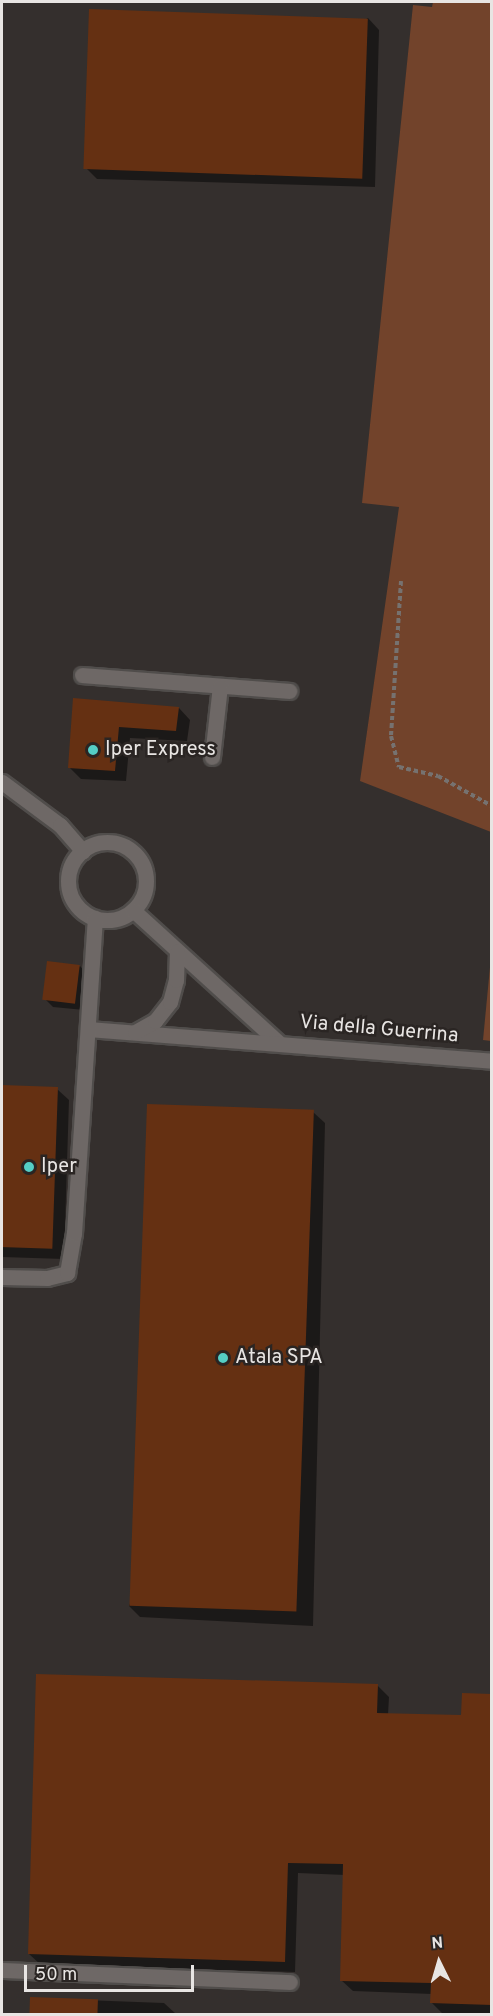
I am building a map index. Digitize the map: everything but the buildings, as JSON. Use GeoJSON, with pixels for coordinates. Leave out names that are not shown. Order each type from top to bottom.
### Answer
{"type":"FeatureCollection","features":[{"type":"Feature","properties":{"kind":"street"},"geometry":{"type":"LineString","coordinates":[[82,675],[289,692]]}},
{"type":"Feature","properties":{"kind":"street"},"geometry":{"type":"LineString","coordinates":[[212,757],[220,686]]}},
{"type":"Feature","properties":{"kind":"street"},"geometry":{"type":"LineString","coordinates":[[2,782],[60,825],[83,851]]}},
{"type":"Feature","properties":{"kind":"street"},"geometry":{"type":"LineString","coordinates":[[111,842],[130,850],[138,857],[146,878],[145,890],[133,910],[122,917],[108,920],[95,918],[76,904],[70,893],[70,869],[83,851],[101,843],[111,842]]}},
{"type":"Feature","properties":{"kind":"street","name":"Via della Guerrina"},"geometry":{"type":"LineString","coordinates":[[133,910],[278,1042],[492,1061]]}},
{"type":"Feature","properties":{"kind":"street"},"geometry":{"type":"LineString","coordinates":[[2,1277],[47,1278],[67,1273],[74,1233],[95,918]]}},
{"type":"Feature","properties":{"kind":"street"},"geometry":{"type":"LineString","coordinates":[[135,1032],[155,1021],[170,1002],[176,980],[177,951]]}},
{"type":"Feature","properties":{"kind":"street"},"geometry":{"type":"LineString","coordinates":[[88,1029],[278,1042]]}},
{"type":"Feature","properties":{"kind":"street"},"geometry":{"type":"LineString","coordinates":[[2,1970],[290,1982]]}},
{"type":"Feature","properties":{"kind":"path"},"geometry":{"type":"LineString","coordinates":[[401,581],[390,736],[399,766],[438,776],[492,806]]}},
{"type":"Feature","properties":{"kind":"shaded area"},"geometry":{"type":"Polygon","coordinates":[[[433,2],[491,2],[491,832],[360,781],[399,507],[362,503],[413,5],[432,7],[433,2]]]}},
{"type":"Feature","properties":{"kind":"shaded area"},"geometry":{"type":"Polygon","coordinates":[[[491,957],[491,1041],[483,1040],[491,957]]]}},
{"type":"Feature","properties":{"kind":"place","name":"Iper Express"},"geometry":{"type":"Point","coordinates":[93,750]}},
{"type":"Feature","properties":{"kind":"place","name":"Iper"},"geometry":{"type":"Point","coordinates":[29,1167]}},
{"type":"Feature","properties":{"kind":"place","name":"Atala SPA"},"geometry":{"type":"Point","coordinates":[223,1358]}}]}
